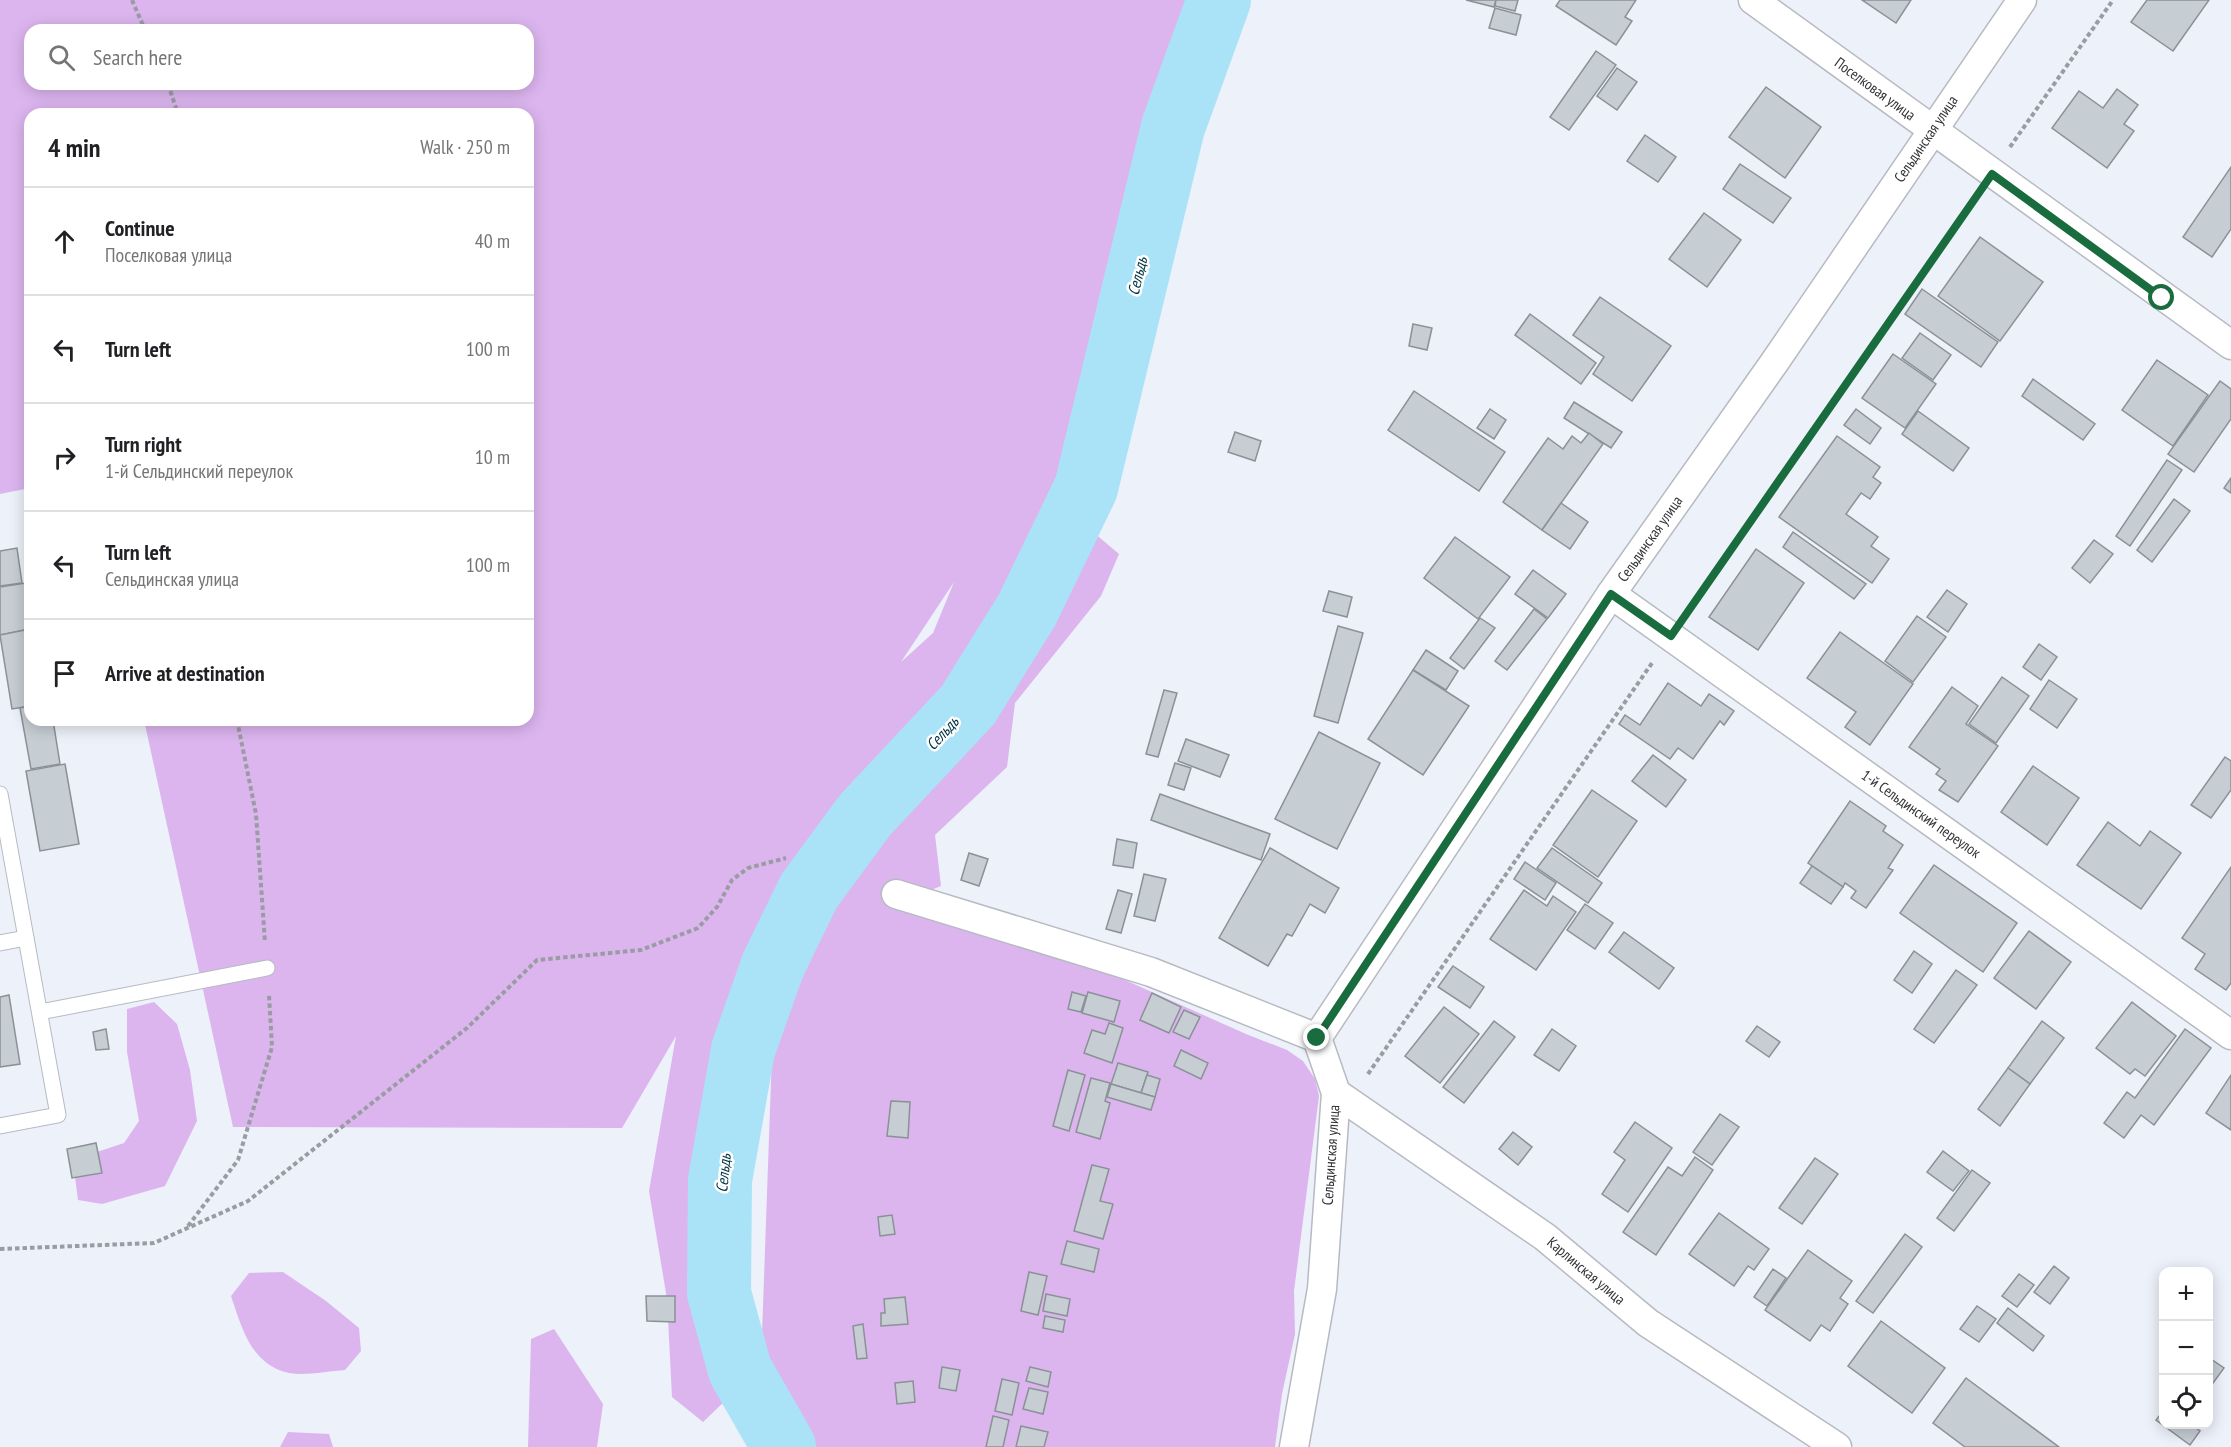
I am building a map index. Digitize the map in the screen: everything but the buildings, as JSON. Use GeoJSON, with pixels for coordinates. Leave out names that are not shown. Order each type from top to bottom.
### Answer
{"type":"FeatureCollection","features":[{"type":"Feature","properties":{"kind":"street","name":"Поселковая улица"},"geometry":{"type":"LineString","coordinates":[[1753,0],[2231,345]]}},
{"type":"Feature","properties":{"kind":"street","name":"Сельдинская улица"},"geometry":{"type":"LineString","coordinates":[[1294,1447],[1322,1289],[1342,1098],[1317,1038],[1611,594],[1774,363],[2022,0]]}},
{"type":"Feature","properties":{"kind":"street","name":"1-й Сельдинский переулок"},"geometry":{"type":"LineString","coordinates":[[1611,594],[2231,1035]]}},
{"type":"Feature","properties":{"kind":"street"},"geometry":{"type":"LineString","coordinates":[[896,894],[1151,972],[1317,1038]]}},
{"type":"Feature","properties":{"kind":"street","name":"Карлинская улица"},"geometry":{"type":"LineString","coordinates":[[1342,1098],[1545,1237],[1648,1323],[1837,1447]]}},
{"type":"Feature","properties":{"kind":"lane"},"geometry":{"type":"LineString","coordinates":[[0,794],[58,1115],[0,1126]]}},
{"type":"Feature","properties":{"kind":"lane"},"geometry":{"type":"LineString","coordinates":[[0,943],[26,938]]}},
{"type":"Feature","properties":{"kind":"lane"},"geometry":{"type":"LineString","coordinates":[[40,1012],[267,968]]}},
{"type":"Feature","properties":{"kind":"path"},"geometry":{"type":"LineString","coordinates":[[132,0],[142,24]]}},
{"type":"Feature","properties":{"kind":"path"},"geometry":{"type":"LineString","coordinates":[[1342,1098],[1671,636],[2113,0]]}},
{"type":"Feature","properties":{"kind":"path"},"geometry":{"type":"LineString","coordinates":[[170,90],[176,108]]}},
{"type":"Feature","properties":{"kind":"path"},"geometry":{"type":"LineString","coordinates":[[0,1249],[154,1243],[187,1226],[248,1201],[467,1028],[537,960],[641,950],[698,928],[717,907],[732,880],[748,868],[786,858]]}},
{"type":"Feature","properties":{"kind":"shaded area"},"geometry":{"type":"Polygon","coordinates":[[[0,0],[1219,0],[1173,127],[1086,488],[1086,526],[1119,554],[1101,596],[1015,703],[1007,767],[935,835],[941,886],[891,906],[1116,976],[1287,1050],[1303,1061],[1315,1079],[1319,1096],[1294,1291],[1295,1334],[1282,1394],[1275,1447],[765,1447],[789,1416],[761,1362],[772,1053],[811,956],[743,1050],[720,1180],[719,1293],[740,1370],[727,1399],[703,1422],[672,1397],[667,1299],[649,1191],[676,1036],[622,1128],[233,1127],[145,726],[534,726],[534,108],[24,108],[24,489],[0,494],[0,0]],[[954,582],[901,662],[933,633],[954,582]]]}},
{"type":"Feature","properties":{"kind":"shaded area"},"geometry":{"type":"Polygon","coordinates":[[[154,1002],[177,1024],[190,1070],[197,1121],[165,1186],[102,1204],[78,1200],[75,1177],[91,1154],[124,1143],[139,1121],[127,1052],[127,1009],[154,1002]]]}},
{"type":"Feature","properties":{"kind":"shaded area"},"geometry":{"type":"Polygon","coordinates":[[[283,1272],[326,1301],[359,1328],[361,1351],[345,1370],[310,1374],[289,1373],[265,1362],[250,1344],[231,1296],[249,1273],[283,1272]]]}},
{"type":"Feature","properties":{"kind":"shaded area"},"geometry":{"type":"Polygon","coordinates":[[[554,1329],[603,1404],[597,1447],[528,1447],[531,1339],[554,1329]]]}},
{"type":"Feature","properties":{"kind":"shaded area"},"geometry":{"type":"Polygon","coordinates":[[[288,1432],[329,1434],[333,1447],[280,1447],[288,1432]]]}},
{"type":"Feature","properties":{"kind":"waterway","name":"Сельдь"},"geometry":{"type":"LineString","coordinates":[[784,1447],[740,1370],[719,1293],[720,1180],[743,1050],[773,965],[809,891],[865,815],[968,705],[1027,610],[1086,488],[1173,127],[1219,0]]}},
{"type":"Feature","properties":{"kind":"route"},"geometry":{"type":"LineString","coordinates":[[1317,1038],[1611,594],[1671,636],[1834,405],[1992,174],[2162,298]]}}]}
